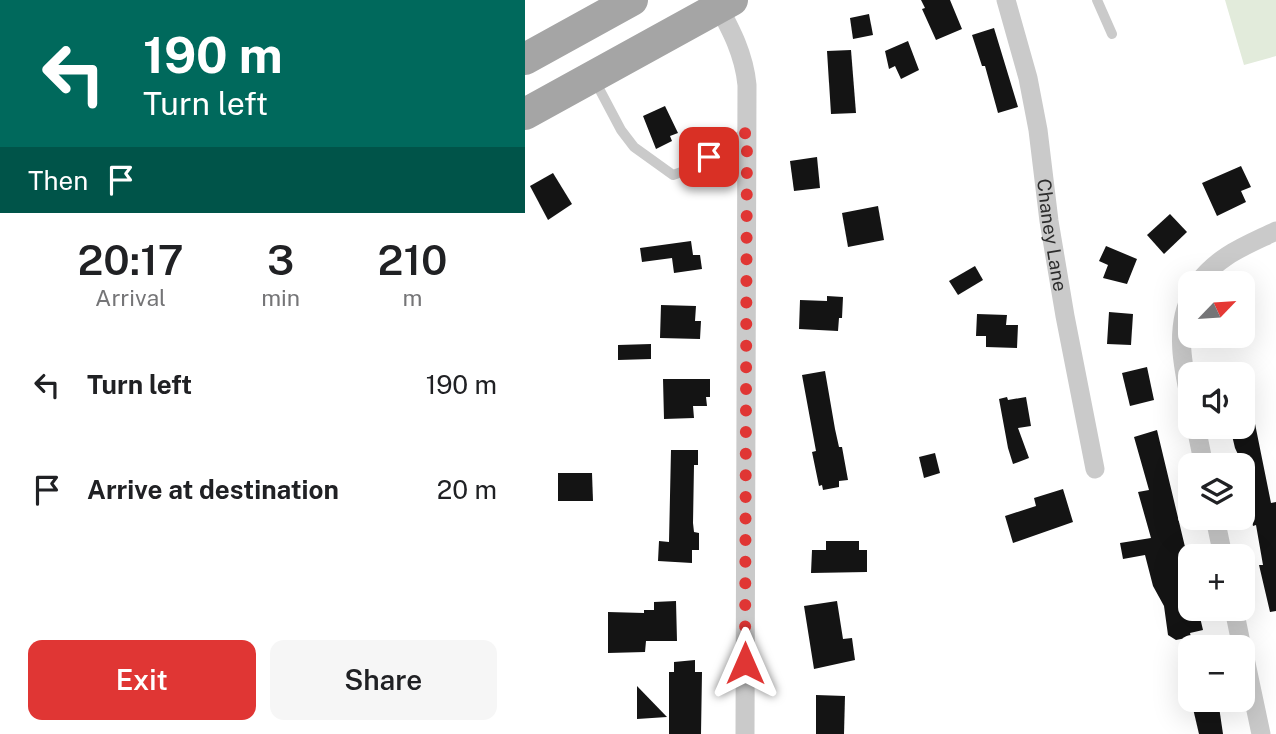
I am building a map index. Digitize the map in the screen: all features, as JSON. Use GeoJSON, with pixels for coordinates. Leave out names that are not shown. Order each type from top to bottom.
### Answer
{"type":"FeatureCollection","features":[{"type":"Feature","properties":{"kind":"main road"},"geometry":{"type":"LineString","coordinates":[[525,59],[632,0]]}},
{"type":"Feature","properties":{"kind":"main road"},"geometry":{"type":"LineString","coordinates":[[525,114],[722,2]]}},
{"type":"Feature","properties":{"kind":"street","name":"Chaney Lane"},"geometry":{"type":"LineString","coordinates":[[1006,0],[1028,78],[1038,130],[1049,221],[1095,469]]}},
{"type":"Feature","properties":{"kind":"street"},"geometry":{"type":"LineString","coordinates":[[722,2],[743,58],[747,85],[745,734]]}},
{"type":"Feature","properties":{"kind":"street"},"geometry":{"type":"LineString","coordinates":[[1207,271],[1231,253],[1276,231]]}},
{"type":"Feature","properties":{"kind":"street"},"geometry":{"type":"LineString","coordinates":[[1255,707],[1261,734]]}},
{"type":"Feature","properties":{"kind":"lane"},"geometry":{"type":"LineString","coordinates":[[1097,0],[1112,34]]}},
{"type":"Feature","properties":{"kind":"lane"},"geometry":{"type":"LineString","coordinates":[[593,76],[621,130],[634,147],[673,175],[690,169],[747,132]]}},
{"type":"Feature","properties":{"kind":"green space"},"geometry":{"type":"Polygon","coordinates":[[[1225,0],[1276,0],[1276,56],[1244,65],[1225,0]]]}},
{"type":"Feature","properties":{"kind":"building"},"geometry":{"type":"Polygon","coordinates":[[[921,0],[950,0],[962,29],[936,40],[922,9],[925,8],[921,0]]]}},
{"type":"Feature","properties":{"kind":"building"},"geometry":{"type":"Polygon","coordinates":[[[869,14],[873,35],[853,39],[850,18],[869,14]]]}},
{"type":"Feature","properties":{"kind":"building"},"geometry":{"type":"Polygon","coordinates":[[[994,28],[1018,107],[998,113],[985,66],[982,66],[972,35],[994,28]]]}},
{"type":"Feature","properties":{"kind":"building"},"geometry":{"type":"Polygon","coordinates":[[[908,41],[919,70],[901,79],[895,66],[889,69],[885,51],[908,41]]]}},
{"type":"Feature","properties":{"kind":"building"},"geometry":{"type":"Polygon","coordinates":[[[851,50],[856,113],[831,114],[827,51],[851,50]]]}},
{"type":"Feature","properties":{"kind":"building"},"geometry":{"type":"Polygon","coordinates":[[[665,106],[678,133],[670,136],[672,141],[656,149],[643,116],[665,106]]]}},
{"type":"Feature","properties":{"kind":"building"},"geometry":{"type":"Polygon","coordinates":[[[817,157],[820,188],[794,191],[790,161],[817,157]]]}},
{"type":"Feature","properties":{"kind":"building"},"geometry":{"type":"Polygon","coordinates":[[[1241,166],[1251,187],[1241,191],[1246,202],[1217,216],[1202,183],[1241,166]]]}},
{"type":"Feature","properties":{"kind":"building"},"geometry":{"type":"Polygon","coordinates":[[[553,173],[572,204],[548,220],[530,186],[553,173]]]}},
{"type":"Feature","properties":{"kind":"building"},"geometry":{"type":"Polygon","coordinates":[[[878,206],[884,240],[848,247],[842,213],[878,206]]]}},
{"type":"Feature","properties":{"kind":"building"},"geometry":{"type":"Polygon","coordinates":[[[1170,214],[1187,232],[1164,254],[1147,235],[1170,214]]]}},
{"type":"Feature","properties":{"kind":"building"},"geometry":{"type":"Polygon","coordinates":[[[691,241],[693,255],[700,255],[702,269],[674,273],[672,258],[642,262],[640,248],[691,241]]]}},
{"type":"Feature","properties":{"kind":"building"},"geometry":{"type":"Polygon","coordinates":[[[1106,246],[1137,259],[1127,284],[1103,278],[1108,265],[1099,261],[1106,246]]]}},
{"type":"Feature","properties":{"kind":"building"},"geometry":{"type":"Polygon","coordinates":[[[975,266],[983,280],[958,295],[949,281],[975,266]]]}},
{"type":"Feature","properties":{"kind":"building"},"geometry":{"type":"Polygon","coordinates":[[[827,296],[843,297],[838,331],[799,329],[800,300],[827,301],[827,296]]]}},
{"type":"Feature","properties":{"kind":"building"},"geometry":{"type":"Polygon","coordinates":[[[661,305],[696,306],[695,321],[701,321],[700,339],[660,338],[661,305]]]}},
{"type":"Feature","properties":{"kind":"building"},"geometry":{"type":"Polygon","coordinates":[[[1109,312],[1133,314],[1131,345],[1107,344],[1109,312]]]}},
{"type":"Feature","properties":{"kind":"building"},"geometry":{"type":"Polygon","coordinates":[[[977,314],[1007,315],[1006,325],[1018,325],[1017,348],[986,347],[986,336],[976,336],[977,314]]]}},
{"type":"Feature","properties":{"kind":"building"},"geometry":{"type":"Polygon","coordinates":[[[651,344],[651,359],[618,360],[618,345],[651,344]]]}},
{"type":"Feature","properties":{"kind":"building"},"geometry":{"type":"Polygon","coordinates":[[[1147,367],[1154,400],[1130,406],[1122,373],[1147,367]]]}},
{"type":"Feature","properties":{"kind":"building"},"geometry":{"type":"Polygon","coordinates":[[[825,371],[835,429],[839,447],[842,447],[848,480],[839,481],[839,487],[823,490],[822,485],[819,486],[812,452],[816,451],[802,375],[825,371]]]}},
{"type":"Feature","properties":{"kind":"building"},"geometry":{"type":"Polygon","coordinates":[[[663,379],[710,379],[707,406],[693,406],[694,418],[664,419],[663,379]]]}},
{"type":"Feature","properties":{"kind":"building"},"geometry":{"type":"Polygon","coordinates":[[[1007,397],[1008,400],[1026,397],[1031,426],[1018,428],[1029,458],[1013,464],[999,399],[1007,397]]]}},
{"type":"Feature","properties":{"kind":"building"},"geometry":{"type":"Polygon","coordinates":[[[1255,424],[1271,503],[1276,502],[1276,611],[1270,612],[1259,565],[1263,565],[1255,525],[1255,453],[1237,453],[1233,439],[1255,439],[1255,424]]]}},
{"type":"Feature","properties":{"kind":"building"},"geometry":{"type":"Polygon","coordinates":[[[1157,430],[1178,518],[1178,530],[1181,530],[1184,544],[1178,544],[1178,621],[1201,621],[1203,630],[1190,635],[1178,635],[1178,640],[1168,635],[1164,606],[1153,586],[1145,555],[1123,559],[1120,543],[1151,538],[1138,492],[1149,490],[1134,437],[1157,430]]]}},
{"type":"Feature","properties":{"kind":"building"},"geometry":{"type":"Polygon","coordinates":[[[671,450],[698,450],[698,465],[694,465],[693,523],[694,532],[699,533],[699,550],[692,550],[692,563],[658,561],[659,541],[669,542],[671,450]]]}},
{"type":"Feature","properties":{"kind":"building"},"geometry":{"type":"Polygon","coordinates":[[[935,453],[940,473],[924,478],[919,457],[935,453]]]}},
{"type":"Feature","properties":{"kind":"building"},"geometry":{"type":"Polygon","coordinates":[[[558,473],[592,473],[593,501],[558,501],[558,473]]]}},
{"type":"Feature","properties":{"kind":"building"},"geometry":{"type":"Polygon","coordinates":[[[1063,489],[1073,522],[1013,543],[1005,516],[1036,506],[1034,498],[1063,489]]]}},
{"type":"Feature","properties":{"kind":"building"},"geometry":{"type":"Polygon","coordinates":[[[826,541],[859,541],[859,550],[867,550],[867,572],[811,573],[812,550],[826,550],[826,541]]]}},
{"type":"Feature","properties":{"kind":"building"},"geometry":{"type":"Polygon","coordinates":[[[676,601],[677,641],[646,641],[645,652],[608,653],[608,612],[644,613],[644,610],[654,610],[654,602],[676,601]]]}},
{"type":"Feature","properties":{"kind":"building"},"geometry":{"type":"Polygon","coordinates":[[[837,601],[843,639],[852,638],[855,660],[814,669],[804,606],[837,601]]]}},
{"type":"Feature","properties":{"kind":"building"},"geometry":{"type":"Polygon","coordinates":[[[695,660],[695,672],[702,672],[701,734],[669,734],[669,672],[674,672],[674,662],[695,660]]]}},
{"type":"Feature","properties":{"kind":"building"},"geometry":{"type":"Polygon","coordinates":[[[637,686],[667,717],[637,719],[637,686]]]}},
{"type":"Feature","properties":{"kind":"building"},"geometry":{"type":"Polygon","coordinates":[[[816,695],[845,696],[844,734],[816,734],[816,695]]]}},
{"type":"Feature","properties":{"kind":"building"},"geometry":{"type":"Polygon","coordinates":[[[1194,712],[1220,712],[1223,734],[1199,734],[1194,712]]]}},
{"type":"Feature","properties":{"kind":"route"},"geometry":{"type":"LineString","coordinates":[[709,157],[747,132],[745,663]]}}]}
